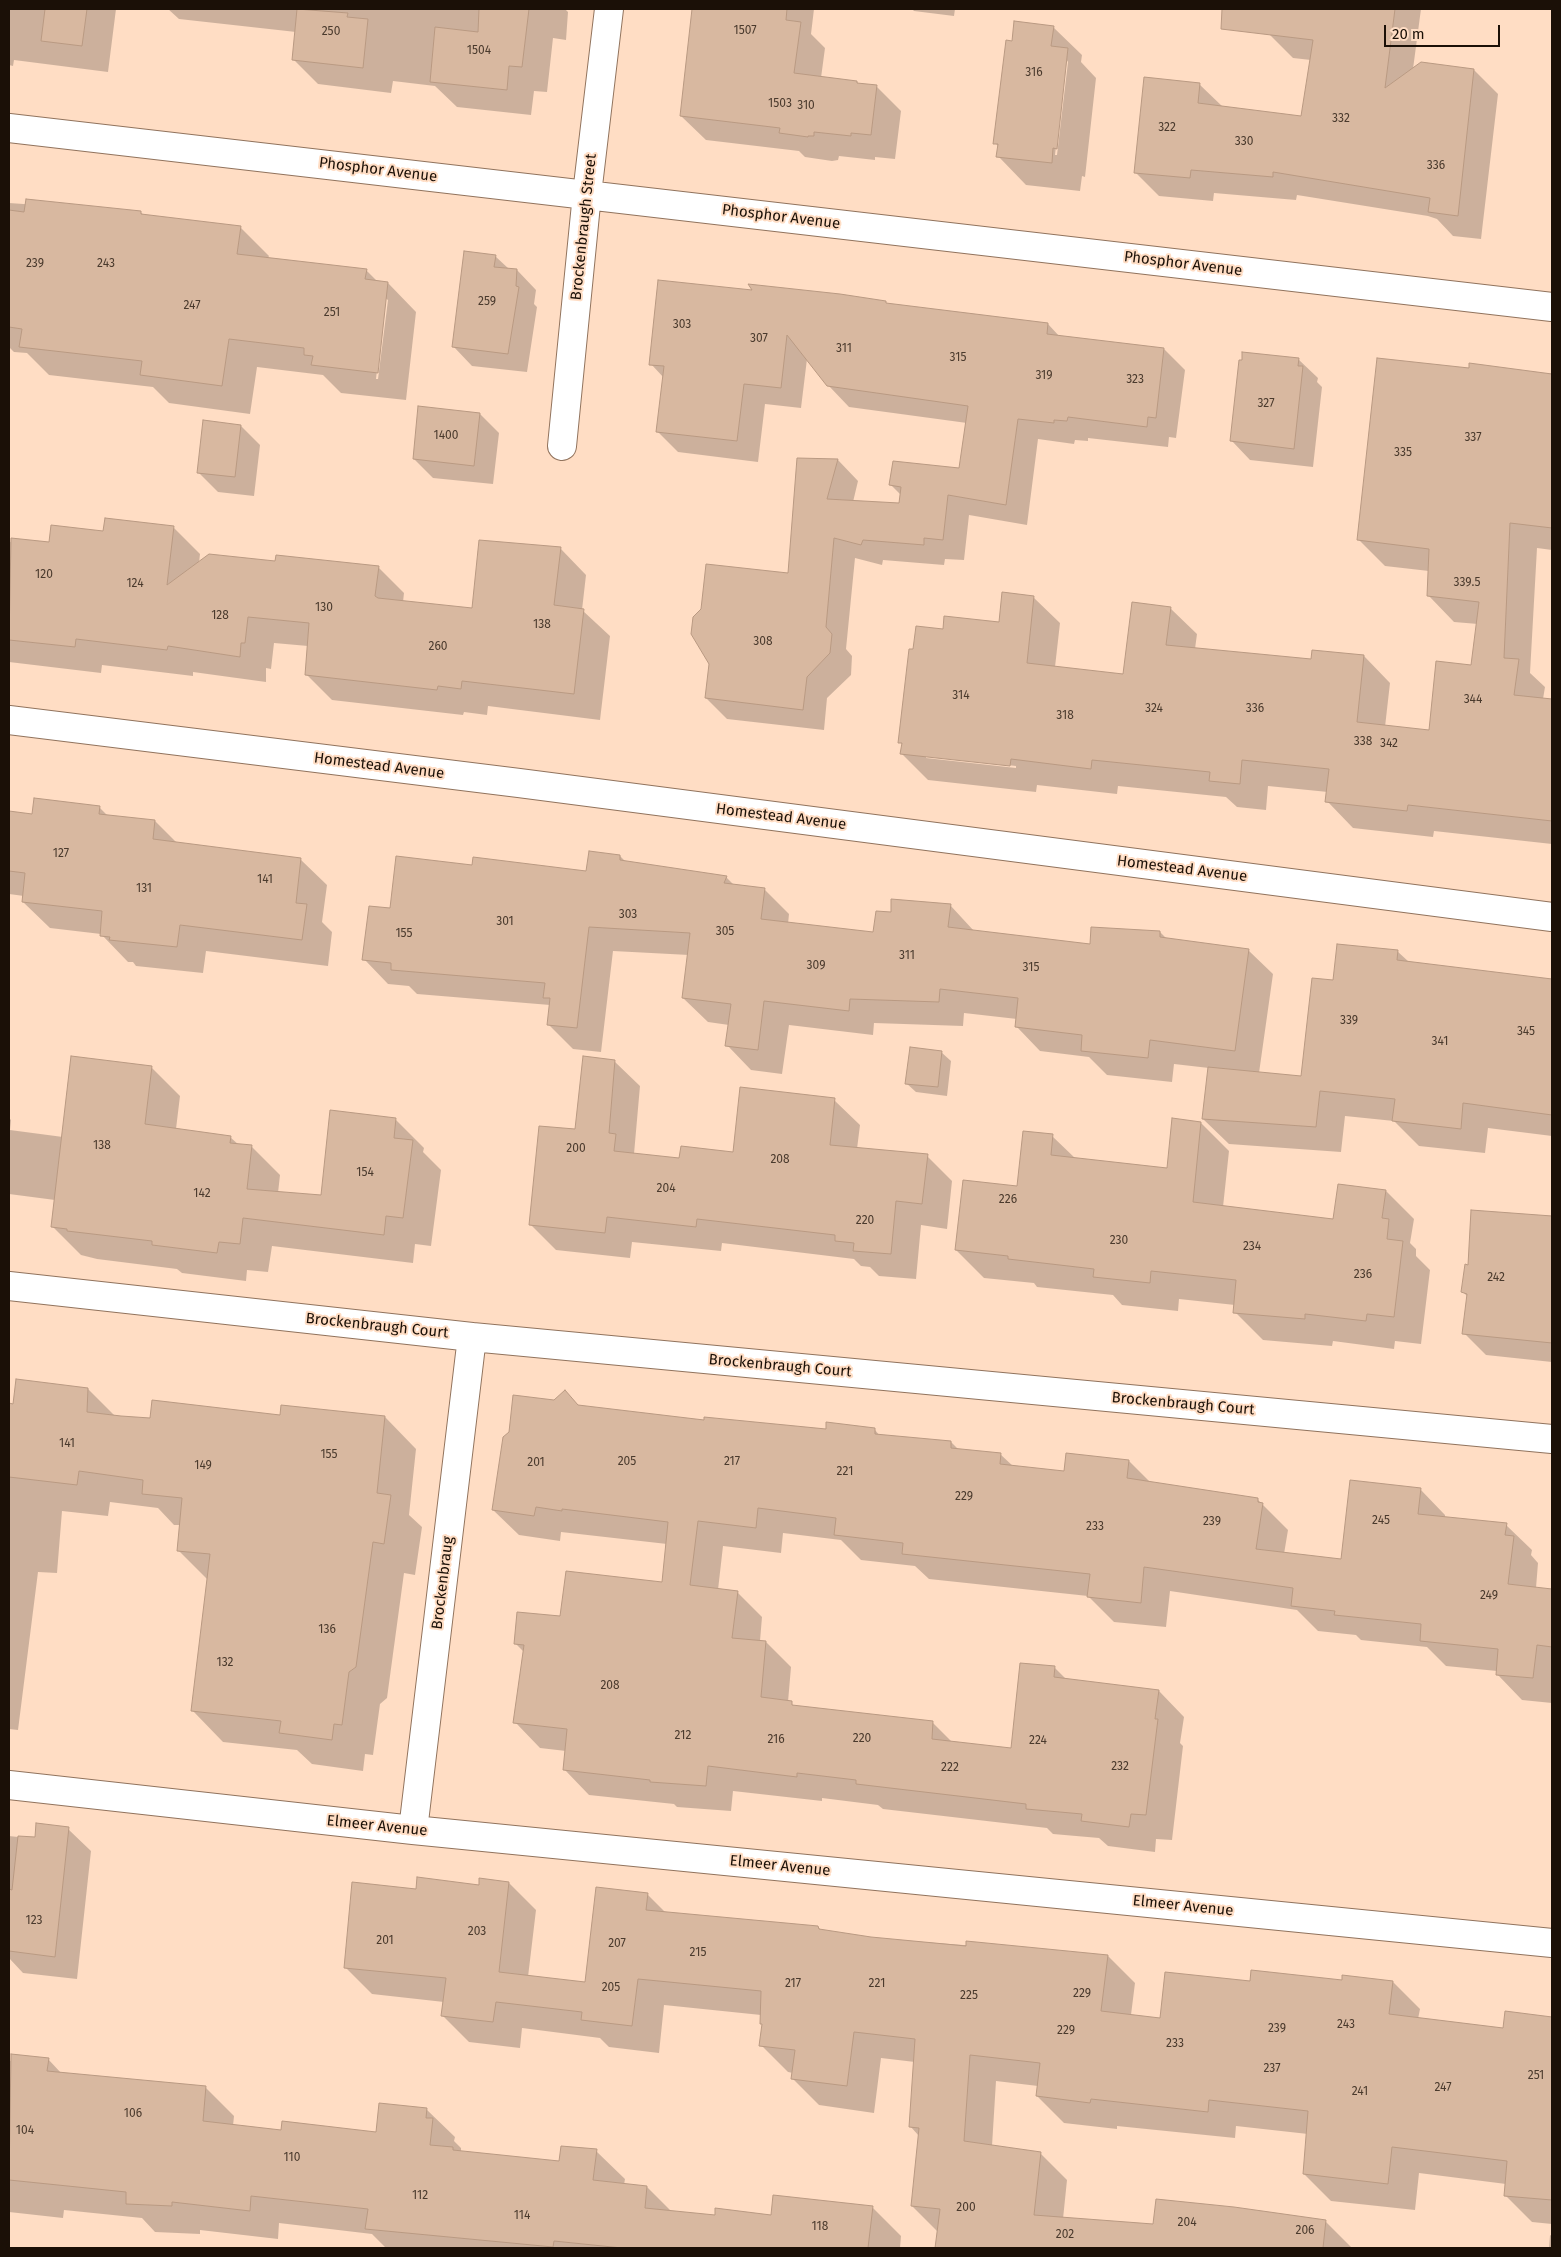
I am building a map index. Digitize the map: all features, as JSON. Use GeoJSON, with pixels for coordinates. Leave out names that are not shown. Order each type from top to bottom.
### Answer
{"type":"FeatureCollection","features":[{"type":"Feature","properties":{"kind":"street","name":"Brockenbraugh Street"},"geometry":{"type":"LineString","coordinates":[[562,446],[587,194],[609,9]]}},
{"type":"Feature","properties":{"kind":"street","name":"Phosphor Avenue"},"geometry":{"type":"LineString","coordinates":[[9,128],[1552,307]]}},
{"type":"Feature","properties":{"kind":"street","name":"Homestead Avenue"},"geometry":{"type":"LineString","coordinates":[[9,720],[519,783],[1552,917]]}},
{"type":"Feature","properties":{"kind":"street","name":"Brockenbraugh Court"},"geometry":{"type":"LineString","coordinates":[[9,1286],[472,1337],[1552,1439]]}},
{"type":"Feature","properties":{"kind":"street","name":"Brockenbraug"},"geometry":{"type":"LineString","coordinates":[[413,1830],[472,1337]]}},
{"type":"Feature","properties":{"kind":"street","name":"Elmeer Avenue"},"geometry":{"type":"LineString","coordinates":[[9,1785],[413,1830],[1552,1943]]}},
{"type":"Feature","properties":{"kind":"building"},"geometry":{"type":"Polygon","coordinates":[[[45,9],[87,9],[82,46],[41,41],[45,9]]]}},
{"type":"Feature","properties":{"kind":"building"},"geometry":{"type":"Polygon","coordinates":[[[297,9],[348,13],[347,17],[368,19],[363,68],[292,60],[297,9]]]}},
{"type":"Feature","properties":{"kind":"building"},"geometry":{"type":"Polygon","coordinates":[[[479,9],[529,9],[522,67],[509,66],[507,90],[430,82],[435,27],[478,32],[479,9]]]}},
{"type":"Feature","properties":{"kind":"building"},"geometry":{"type":"Polygon","coordinates":[[[692,9],[787,9],[786,20],[801,22],[794,73],[877,85],[871,135],[851,133],[851,136],[814,132],[814,136],[808,137],[779,133],[780,128],[680,116],[692,9]]]}},
{"type":"Feature","properties":{"kind":"building"},"geometry":{"type":"Polygon","coordinates":[[[1222,9],[1395,9],[1385,88],[1421,62],[1474,69],[1458,216],[1428,212],[1430,198],[1273,172],[1273,177],[1191,170],[1190,178],[1134,173],[1144,77],[1200,83],[1198,103],[1301,116],[1313,40],[1221,29],[1222,9]]]}},
{"type":"Feature","properties":{"kind":"building"},"geometry":{"type":"Polygon","coordinates":[[[1014,21],[1054,26],[1051,46],[1068,48],[1057,149],[1053,148],[1052,163],[996,157],[998,144],[993,144],[1006,40],[1012,41],[1014,21]]]}},
{"type":"Feature","properties":{"kind":"building"},"geometry":{"type":"Polygon","coordinates":[[[26,199],[141,211],[141,214],[241,226],[237,254],[367,269],[365,279],[388,282],[378,373],[311,365],[313,356],[304,355],[304,348],[229,339],[222,386],[140,375],[142,361],[19,347],[22,329],[9,327],[9,210],[24,212],[26,199]]]}},
{"type":"Feature","properties":{"kind":"building"},"geometry":{"type":"Polygon","coordinates":[[[464,251],[496,255],[494,267],[517,269],[516,286],[519,287],[508,354],[452,347],[464,251]]]}},
{"type":"Feature","properties":{"kind":"building"},"geometry":{"type":"Polygon","coordinates":[[[658,280],[752,290],[748,284],[840,294],[886,301],[886,303],[1048,323],[1047,334],[1164,348],[1156,418],[1148,417],[1147,427],[1068,417],[1067,421],[1054,420],[1054,423],[1018,419],[1006,505],[948,495],[943,540],[924,538],[924,545],[863,540],[861,545],[834,538],[826,627],[832,634],[830,653],[807,677],[803,710],[705,698],[709,664],[691,634],[693,617],[701,609],[706,564],[788,573],[797,458],[838,459],[827,499],[899,503],[901,487],[889,485],[893,461],[959,468],[968,406],[827,386],[787,335],[781,388],[744,384],[737,441],[656,432],[664,366],[649,365],[658,280]]]}},
{"type":"Feature","properties":{"kind":"building"},"geometry":{"type":"Polygon","coordinates":[[[1242,352],[1299,358],[1298,366],[1303,366],[1294,449],[1230,441],[1239,360],[1242,360],[1242,352]]]}},
{"type":"Feature","properties":{"kind":"building"},"geometry":{"type":"Polygon","coordinates":[[[1377,358],[1469,368],[1469,363],[1552,374],[1552,528],[1510,523],[1504,658],[1519,659],[1514,695],[1552,699],[1552,821],[1408,805],[1407,811],[1325,802],[1329,769],[1242,760],[1240,784],[1209,781],[1210,772],[1092,760],[1091,769],[1011,759],[1010,766],[900,754],[902,743],[898,743],[909,649],[913,649],[916,626],[943,629],[944,616],[999,622],[1002,592],[1034,596],[1027,663],[1123,674],[1132,602],[1171,607],[1166,645],[1311,659],[1312,650],[1364,655],[1357,722],[1429,730],[1436,661],[1471,665],[1479,602],[1427,596],[1429,549],[1357,540],[1377,358]]]}},
{"type":"Feature","properties":{"kind":"building"},"geometry":{"type":"Polygon","coordinates":[[[418,406],[480,413],[474,466],[413,459],[418,406]]]}},
{"type":"Feature","properties":{"kind":"building"},"geometry":{"type":"Polygon","coordinates":[[[203,420],[241,425],[235,477],[197,473],[203,420]]]}},
{"type":"Feature","properties":{"kind":"building"},"geometry":{"type":"Polygon","coordinates":[[[105,518],[174,526],[167,585],[209,554],[275,561],[276,555],[379,566],[375,596],[378,598],[472,608],[479,540],[561,547],[554,605],[584,609],[574,694],[462,681],[461,689],[438,686],[437,690],[305,675],[309,623],[248,617],[245,643],[241,643],[240,657],[168,646],[167,650],[76,639],[75,647],[9,640],[11,538],[49,542],[51,525],[103,531],[105,518]]]}},
{"type":"Feature","properties":{"kind":"building"},"geometry":{"type":"Polygon","coordinates":[[[34,798],[100,806],[99,814],[155,820],[153,839],[301,858],[296,903],[307,904],[302,940],[180,925],[177,947],[109,940],[110,937],[100,936],[102,911],[22,902],[25,873],[9,871],[9,811],[32,814],[34,798]]]}},
{"type":"Feature","properties":{"kind":"building"},"geometry":{"type":"Polygon","coordinates":[[[589,851],[620,855],[620,860],[727,876],[724,883],[765,888],[761,919],[873,932],[876,911],[891,912],[891,899],[951,904],[948,927],[1090,944],[1091,927],[1160,931],[1160,937],[1249,949],[1235,1051],[1150,1040],[1148,1058],[1081,1051],[1082,1035],[1015,1027],[1018,998],[940,989],[939,1002],[850,999],[849,1011],[764,1001],[758,1050],[725,1046],[731,1004],[682,998],[690,933],[589,927],[577,1028],[547,1025],[550,998],[543,998],[545,983],[391,970],[391,963],[362,960],[369,906],[390,908],[396,856],[472,865],[473,857],[586,871],[589,851]]]}},
{"type":"Feature","properties":{"kind":"building"},"geometry":{"type":"Polygon","coordinates":[[[1337,944],[1398,950],[1397,960],[1552,979],[1552,1115],[1463,1103],[1461,1129],[1392,1121],[1395,1099],[1320,1091],[1316,1127],[1202,1119],[1208,1067],[1301,1076],[1312,978],[1333,980],[1337,944]]]}},
{"type":"Feature","properties":{"kind":"building"},"geometry":{"type":"Polygon","coordinates":[[[910,1047],[942,1051],[938,1087],[905,1084],[910,1047]]]}},
{"type":"Feature","properties":{"kind":"building"},"geometry":{"type":"Polygon","coordinates":[[[71,1056],[152,1066],[145,1124],[231,1136],[230,1143],[252,1145],[247,1189],[321,1195],[330,1110],[396,1118],[394,1138],[413,1140],[403,1218],[386,1216],[384,1235],[243,1218],[240,1244],[219,1242],[217,1253],[152,1245],[152,1241],[67,1231],[67,1229],[51,1227],[71,1056]]]}},
{"type":"Feature","properties":{"kind":"building"},"geometry":{"type":"Polygon","coordinates":[[[583,1056],[615,1060],[609,1133],[616,1134],[614,1151],[679,1158],[681,1146],[733,1152],[740,1087],[835,1098],[830,1145],[928,1154],[922,1204],[896,1201],[891,1254],[853,1251],[854,1243],[835,1241],[835,1235],[697,1219],[696,1227],[607,1217],[605,1233],[529,1225],[539,1126],[575,1129],[583,1056]]]}},
{"type":"Feature","properties":{"kind":"building"},"geometry":{"type":"Polygon","coordinates":[[[1172,1118],[1201,1122],[1193,1202],[1333,1219],[1338,1184],[1386,1190],[1382,1218],[1389,1219],[1387,1239],[1403,1241],[1394,1317],[1367,1314],[1366,1321],[1305,1314],[1305,1319],[1233,1313],[1236,1280],[1151,1271],[1150,1283],[1093,1277],[1094,1269],[1008,1259],[1008,1256],[955,1250],[963,1180],[1017,1186],[1023,1131],[1053,1134],[1051,1155],[1167,1168],[1172,1118]]]}},
{"type":"Feature","properties":{"kind":"building"},"geometry":{"type":"Polygon","coordinates":[[[1471,1210],[1552,1216],[1552,1343],[1462,1334],[1467,1294],[1461,1292],[1465,1264],[1468,1265],[1471,1210]]]}},
{"type":"Feature","properties":{"kind":"building"},"geometry":{"type":"Polygon","coordinates":[[[16,1379],[88,1388],[87,1412],[121,1416],[150,1418],[152,1400],[280,1415],[281,1405],[385,1416],[377,1493],[391,1495],[384,1544],[373,1542],[356,1667],[349,1672],[342,1725],[334,1724],[332,1740],[279,1733],[281,1721],[191,1711],[210,1554],[177,1551],[182,1498],[142,1494],[143,1480],[79,1471],[77,1485],[9,1477],[9,1403],[13,1404],[16,1379]]]}},
{"type":"Feature","properties":{"kind":"building"},"geometry":{"type":"Polygon","coordinates":[[[565,1390],[578,1405],[704,1420],[704,1417],[826,1429],[826,1422],[875,1428],[875,1434],[951,1441],[951,1448],[1001,1453],[1000,1464],[1064,1471],[1066,1453],[1129,1460],[1127,1478],[1258,1498],[1258,1502],[1263,1503],[1256,1549],[1341,1559],[1350,1480],[1421,1488],[1418,1514],[1507,1523],[1505,1535],[1514,1536],[1508,1584],[1552,1589],[1552,1647],[1537,1645],[1533,1678],[1496,1675],[1498,1649],[1420,1641],[1421,1624],[1334,1615],[1335,1611],[1291,1606],[1293,1588],[1144,1567],[1141,1603],[1087,1597],[1090,1574],[902,1554],[903,1543],[834,1535],[836,1518],[758,1508],[756,1528],[698,1521],[690,1585],[738,1591],[732,1638],[766,1641],[761,1697],[792,1701],[792,1705],[933,1721],[932,1739],[1011,1748],[1020,1663],[1055,1666],[1054,1677],[1159,1690],[1155,1719],[1158,1719],[1146,1815],[1131,1814],[1129,1827],[1081,1821],[1082,1814],[1026,1809],[1026,1804],[856,1784],[856,1780],[797,1773],[797,1777],[708,1766],[706,1786],[650,1782],[650,1780],[563,1770],[567,1729],[513,1723],[524,1645],[514,1644],[517,1612],[560,1616],[566,1571],[662,1582],[668,1522],[536,1507],[534,1516],[492,1510],[503,1437],[509,1432],[513,1395],[554,1400],[565,1390]]]}},
{"type":"Feature","properties":{"kind":"building"},"geometry":{"type":"Polygon","coordinates":[[[36,1823],[69,1827],[55,1957],[9,1951],[9,1889],[12,1890],[18,1836],[35,1837],[36,1823]]]}},
{"type":"Feature","properties":{"kind":"building"},"geometry":{"type":"Polygon","coordinates":[[[417,1877],[479,1885],[479,1878],[509,1882],[499,1972],[585,1982],[596,1887],[648,1893],[646,1910],[818,1926],[819,1929],[871,1937],[966,1946],[966,1941],[1108,1955],[1101,2011],[1160,2018],[1165,1972],[1250,1981],[1251,1970],[1342,1980],[1342,1975],[1393,1981],[1389,2014],[1503,2028],[1505,2011],[1552,2017],[1552,2200],[1504,2196],[1507,2161],[1392,2147],[1388,2184],[1303,2174],[1308,2111],[1209,2100],[1208,2112],[1091,2099],[1090,2103],[1036,2096],[1040,2063],[970,2055],[964,2141],[1041,2152],[1034,2215],[1153,2224],[1156,2199],[1234,2207],[1326,2220],[1323,2248],[935,2248],[940,2209],[911,2206],[919,2128],[909,2127],[915,2039],[854,2032],[847,2086],[791,2079],[795,2050],[759,2046],[762,2024],[760,2024],[761,1991],[638,1979],[632,2026],[581,2020],[582,2012],[496,2002],[493,2022],[441,2016],[446,1978],[344,1968],[352,1882],[416,1889],[417,1877]]]}},
{"type":"Feature","properties":{"kind":"building"},"geometry":{"type":"Polygon","coordinates":[[[11,2054],[49,2058],[47,2071],[206,2086],[203,2121],[281,2130],[282,2121],[376,2132],[379,2103],[427,2108],[426,2118],[433,2118],[430,2145],[453,2147],[453,2150],[559,2161],[561,2146],[597,2149],[593,2180],[647,2186],[645,2208],[715,2215],[715,2208],[771,2215],[773,2195],[873,2206],[868,2248],[622,2248],[554,2241],[553,2247],[365,2229],[368,2209],[251,2196],[250,2211],[172,2202],[172,2206],[126,2204],[126,2192],[9,2180],[11,2054]]]}}]}
